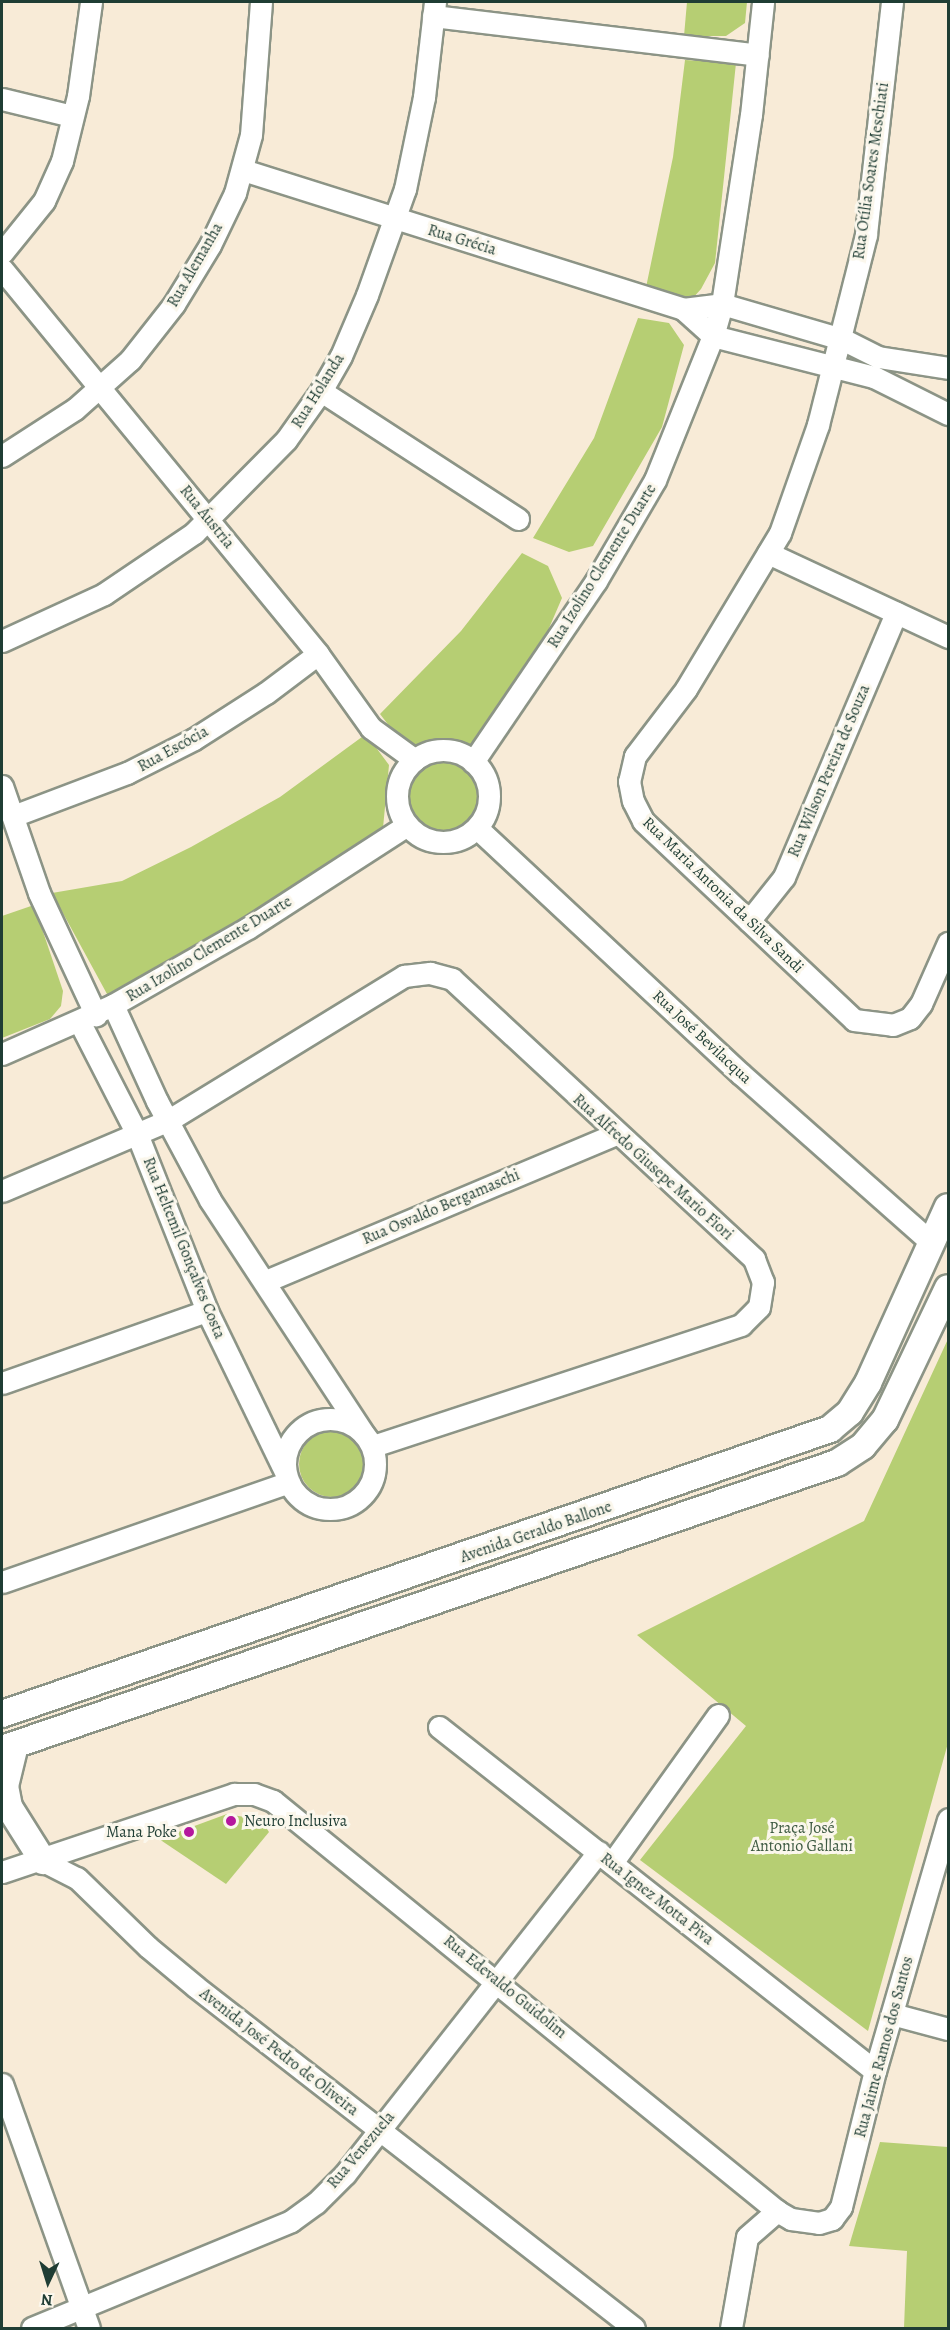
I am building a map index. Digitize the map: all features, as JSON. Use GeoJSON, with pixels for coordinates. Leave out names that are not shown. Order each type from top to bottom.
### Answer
{"type":"FeatureCollection","features":[{"type":"Feature","properties":{"kind":"street"},"geometry":{"type":"LineString","coordinates":[[2,253],[44,201],[62,161],[91,2]]}},
{"type":"Feature","properties":{"kind":"street","name":"Rua Alemanha"},"geometry":{"type":"LineString","coordinates":[[2,456],[32,439],[102,387],[130,360],[174,304],[210,244],[243,170],[251,135],[261,2]]}},
{"type":"Feature","properties":{"kind":"street","name":"Rua Izolino Clemente Duarte"},"geometry":{"type":"LineString","coordinates":[[473,762],[596,581],[656,480],[712,336],[722,304],[758,55],[763,2]]}},
{"type":"Feature","properties":{"kind":"street","name":"Rua Otília Soares Meschiati"},"geometry":{"type":"LineString","coordinates":[[842,339],[866,235],[892,2]]}},
{"type":"Feature","properties":{"kind":"street"},"geometry":{"type":"LineString","coordinates":[[434,8],[758,55]]}},
{"type":"Feature","properties":{"kind":"street","name":"Rua Holanda"},"geometry":{"type":"LineString","coordinates":[[2,641],[104,594],[154,562],[208,520],[286,441],[321,391],[341,356],[395,219],[424,97],[434,8]]}},
{"type":"Feature","properties":{"kind":"street"},"geometry":{"type":"LineString","coordinates":[[2,99],[72,116]]}},
{"type":"Feature","properties":{"kind":"street","name":"Rua Grécia"},"geometry":{"type":"LineString","coordinates":[[243,170],[683,309],[722,304]]}},
{"type":"Feature","properties":{"kind":"street","name":"Rua Áustria"},"geometry":{"type":"LineString","coordinates":[[2,268],[102,387],[318,654],[371,728],[415,760]]}},
{"type":"Feature","properties":{"kind":"street"},"geometry":{"type":"LineString","coordinates":[[722,304],[842,339],[878,357],[948,368]]}},
{"type":"Feature","properties":{"kind":"street","name":"Rua Grécia"},"geometry":{"type":"LineString","coordinates":[[683,309],[712,336]]}},
{"type":"Feature","properties":{"kind":"street"},"geometry":{"type":"LineString","coordinates":[[712,336],[874,377],[948,414]]}},
{"type":"Feature","properties":{"kind":"street","name":"Rua Maria Antonia da Silva Sandi"},"geometry":{"type":"LineString","coordinates":[[842,339],[818,425],[780,533],[686,689],[635,756],[629,781],[643,821],[854,1020],[874,1025],[893,1025],[910,1018],[921,1004],[948,943]]}},
{"type":"Feature","properties":{"kind":"street"},"geometry":{"type":"LineString","coordinates":[[321,391],[518,519]]}},
{"type":"Feature","properties":{"kind":"street"},"geometry":{"type":"LineString","coordinates":[[768,553],[948,637]]}},
{"type":"Feature","properties":{"kind":"street","name":"Rua Wilson Pereira de Souza"},"geometry":{"type":"LineString","coordinates":[[749,921],[784,877],[896,613]]}},
{"type":"Feature","properties":{"kind":"street","name":"Rua Escócia"},"geometry":{"type":"LineString","coordinates":[[13,816],[128,773],[194,739],[266,693],[318,654]]}},
{"type":"Feature","properties":{"kind":"street"},"geometry":{"type":"LineString","coordinates":[[441,750],[455,752],[473,762],[487,782],[489,794],[488,806],[477,828],[450,842],[419,836],[408,825],[397,798],[402,777],[415,760],[441,750]]}},
{"type":"Feature","properties":{"kind":"street"},"geometry":{"type":"LineString","coordinates":[[2,786],[39,893],[96,1014],[169,1120],[210,1200],[266,1281],[368,1440],[374,1477],[355,1502],[325,1509],[310,1504],[287,1478],[289,1445],[309,1424],[338,1419],[368,1440]]}},
{"type":"Feature","properties":{"kind":"street","name":"Rua Izolino Clemente Duarte"},"geometry":{"type":"LineString","coordinates":[[2,1054],[96,1014],[248,928],[408,825]]}},
{"type":"Feature","properties":{"kind":"street","name":"Rua José Bevilacqua"},"geometry":{"type":"LineString","coordinates":[[477,828],[741,1074],[931,1242]]}},
{"type":"Feature","properties":{"kind":"street","name":"Rua Alfredo Giusepe Mario Fiori"},"geometry":{"type":"LineString","coordinates":[[2,1191],[169,1120],[404,975],[430,973],[452,979],[616,1134],[754,1259],[763,1282],[759,1307],[741,1325],[368,1440]]}},
{"type":"Feature","properties":{"kind":"street","name":"Rua Heltemil Gonçalves Costa"},"geometry":{"type":"LineString","coordinates":[[96,1014],[137,1134],[207,1311],[287,1478]]}},
{"type":"Feature","properties":{"kind":"street","name":"Rua Osvaldo Bergamaschi"},"geometry":{"type":"LineString","coordinates":[[266,1281],[616,1134]]}},
{"type":"Feature","properties":{"kind":"street","name":"Avenida Geraldo Ballone"},"geometry":{"type":"LineString","coordinates":[[2,1714],[830,1429],[850,1412],[868,1383],[948,1207]]}},
{"type":"Feature","properties":{"kind":"street","name":"Avenida Geraldo Ballone"},"geometry":{"type":"LineString","coordinates":[[8,1747],[837,1463],[863,1446],[885,1420],[948,1288]]}},
{"type":"Feature","properties":{"kind":"street"},"geometry":{"type":"LineString","coordinates":[[2,1383],[207,1311]]}},
{"type":"Feature","properties":{"kind":"street"},"geometry":{"type":"LineString","coordinates":[[2,1582],[287,1478]]}},
{"type":"Feature","properties":{"kind":"street","name":"Rua Venezuela"},"geometry":{"type":"LineString","coordinates":[[32,2328],[85,2319],[291,2221],[345,2174],[498,1980],[605,1858],[718,1715]]}},
{"type":"Feature","properties":{"kind":"street","name":"Rua Ignez Motta Piva"},"geometry":{"type":"LineString","coordinates":[[439,1727],[875,2071]]}},
{"type":"Feature","properties":{"kind":"street"},"geometry":{"type":"LineString","coordinates":[[8,1747],[5,1786],[9,1807],[43,1861]]}},
{"type":"Feature","properties":{"kind":"street","name":"Rua Edevaldo Guidolim"},"geometry":{"type":"LineString","coordinates":[[43,1861],[214,1799],[254,1794],[273,1801],[498,1980],[750,2189]]}},
{"type":"Feature","properties":{"kind":"street","name":"Rua Jaime Ramos dos Santos"},"geometry":{"type":"LineString","coordinates":[[750,2189],[777,2211],[791,2218],[819,2223],[832,2219],[842,2207],[875,2071],[948,1819]]}},
{"type":"Feature","properties":{"kind":"street"},"geometry":{"type":"LineString","coordinates":[[2,1830],[43,1861]]}},
{"type":"Feature","properties":{"kind":"street"},"geometry":{"type":"LineString","coordinates":[[2,1872],[43,1861]]}},
{"type":"Feature","properties":{"kind":"street","name":"Avenida José Pedro de Oliveira"},"geometry":{"type":"LineString","coordinates":[[43,1861],[77,1878],[148,1947],[379,2131],[634,2328]]}},
{"type":"Feature","properties":{"kind":"street"},"geometry":{"type":"LineString","coordinates":[[892,2014],[948,2030]]}},
{"type":"Feature","properties":{"kind":"street"},"geometry":{"type":"LineString","coordinates":[[2,2084],[85,2319]]}},
{"type":"Feature","properties":{"kind":"street"},"geometry":{"type":"LineString","coordinates":[[731,2328],[747,2237],[777,2211]]}},
{"type":"Feature","properties":{"kind":"green space"},"geometry":{"type":"Polygon","coordinates":[[[687,2],[747,2],[745,23],[726,36],[684,36],[687,2]]]}},
{"type":"Feature","properties":{"kind":"green space"},"geometry":{"type":"Polygon","coordinates":[[[685,60],[736,63],[715,263],[701,289],[683,309],[644,297],[673,157],[685,60]]]}},
{"type":"Feature","properties":{"kind":"green space"},"geometry":{"type":"Polygon","coordinates":[[[638,318],[669,323],[684,345],[662,427],[593,546],[569,552],[533,538],[594,438],[638,318]]]}},
{"type":"Feature","properties":{"kind":"green space"},"geometry":{"type":"Polygon","coordinates":[[[522,553],[548,566],[562,598],[521,693],[465,756],[441,751],[415,760],[380,714],[461,631],[522,553]]]}},
{"type":"Feature","properties":{"kind":"green space"},"geometry":{"type":"Polygon","coordinates":[[[366,734],[389,765],[383,828],[113,1005],[52,893],[122,881],[191,847],[280,797],[366,734]]]}},
{"type":"Feature","properties":{"kind":"green space"},"geometry":{"type":"Polygon","coordinates":[[[443,761],[456,764],[468,771],[475,783],[478,796],[475,809],[468,821],[456,828],[443,831],[430,828],[418,821],[411,809],[408,796],[411,783],[418,771],[430,764],[443,761]]]}},
{"type":"Feature","properties":{"kind":"green space"},"geometry":{"type":"Polygon","coordinates":[[[34,905],[63,991],[61,1006],[50,1019],[2,1038],[2,916],[34,905]]]}},
{"type":"Feature","properties":{"kind":"green space","name":"Praça José Antonio Gallani"},"geometry":{"type":"Polygon","coordinates":[[[948,1339],[948,1743],[868,2031],[640,1860],[746,1726],[637,1635],[864,1521],[948,1339]]]}},
{"type":"Feature","properties":{"kind":"green space"},"geometry":{"type":"Polygon","coordinates":[[[332,1431],[344,1434],[355,1441],[362,1452],[365,1464],[362,1476],[355,1487],[344,1494],[332,1497],[320,1494],[309,1487],[302,1476],[299,1464],[302,1452],[309,1441],[320,1434],[332,1431]]]}},
{"type":"Feature","properties":{"kind":"green space"},"geometry":{"type":"Polygon","coordinates":[[[227,1814],[261,1820],[269,1832],[226,1884],[159,1839],[227,1814]]]}},
{"type":"Feature","properties":{"kind":"green space"},"geometry":{"type":"Polygon","coordinates":[[[880,2142],[948,2147],[948,2328],[904,2328],[907,2251],[849,2246],[880,2142]]]}},
{"type":"Feature","properties":{"kind":"place","name":"Neuro Inclusiva"},"geometry":{"type":"Point","coordinates":[231,1821]}},
{"type":"Feature","properties":{"kind":"place","name":"Mana Poke"},"geometry":{"type":"Point","coordinates":[189,1832]}}]}
